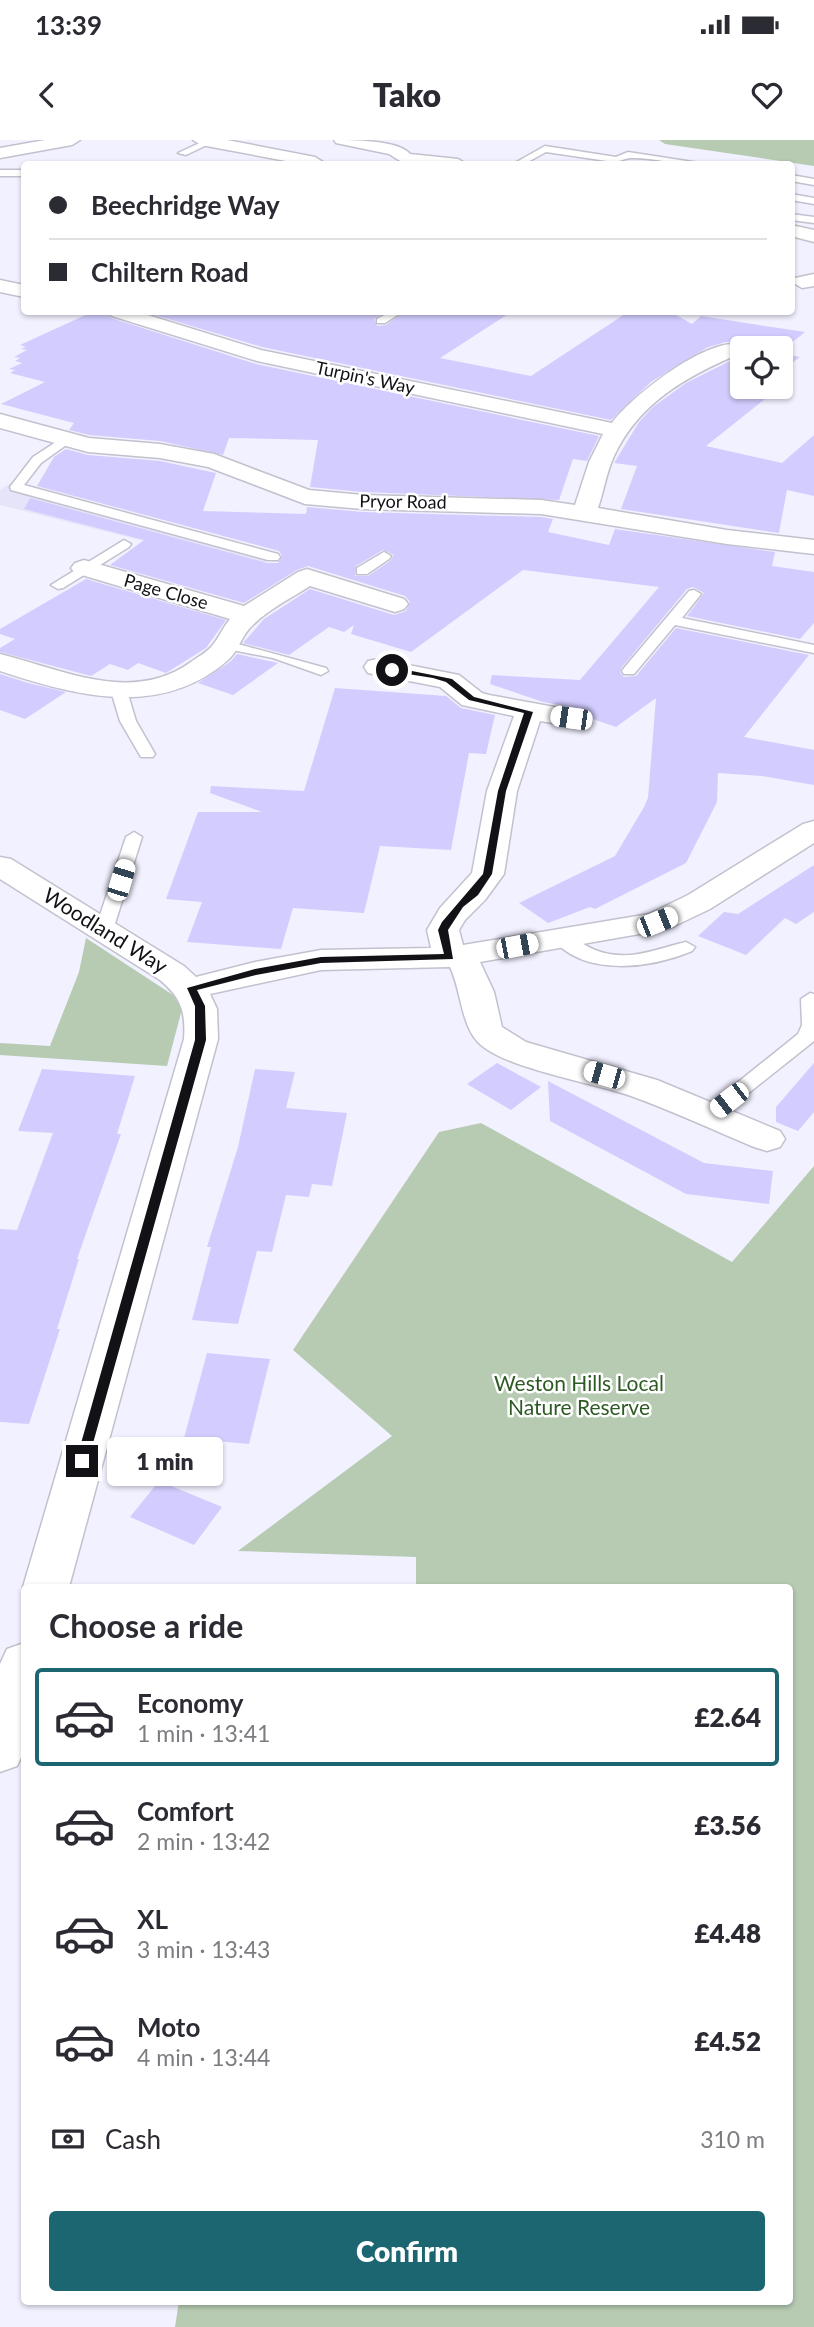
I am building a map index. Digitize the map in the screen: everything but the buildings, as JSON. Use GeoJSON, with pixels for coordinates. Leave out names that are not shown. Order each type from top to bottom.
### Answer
{"type":"FeatureCollection","features":[{"type":"Feature","properties":{"kind":"street"},"geometry":{"type":"LineString","coordinates":[[0,151],[72,140]]}},
{"type":"Feature","properties":{"kind":"street"},"geometry":{"type":"LineString","coordinates":[[342,140],[393,150],[401,153],[400,161]]}},
{"type":"Feature","properties":{"kind":"street"},"geometry":{"type":"LineString","coordinates":[[205,141],[318,161]]}},
{"type":"Feature","properties":{"kind":"street"},"geometry":{"type":"LineString","coordinates":[[795,231],[814,236]]}},
{"type":"Feature","properties":{"kind":"street"},"geometry":{"type":"LineString","coordinates":[[0,286],[21,290]]}},
{"type":"Feature","properties":{"kind":"street"},"geometry":{"type":"LineString","coordinates":[[0,300],[21,292]]}},
{"type":"Feature","properties":{"kind":"street","name":"Turpin's Way"},"geometry":{"type":"LineString","coordinates":[[130,315],[257,355],[615,430]]}},
{"type":"Feature","properties":{"kind":"street"},"geometry":{"type":"LineString","coordinates":[[584,512],[593,494],[601,458],[615,430],[634,408],[671,379],[730,351]]}},
{"type":"Feature","properties":{"kind":"street","name":"Pryor Road"},"geometry":{"type":"LineString","coordinates":[[0,421],[88,445],[160,451],[214,461],[305,497],[328,500],[487,504],[584,512],[727,537],[814,547]]}},
{"type":"Feature","properties":{"kind":"street","name":"Page Close"},"geometry":{"type":"LineString","coordinates":[[84,568],[249,616]]}},
{"type":"Feature","properties":{"kind":"street"},"geometry":{"type":"LineString","coordinates":[[0,662],[68,685],[96,691],[152,687],[182,678],[206,664],[227,645],[236,628],[249,616],[307,577],[352,577],[395,604]]}},
{"type":"Feature","properties":{"kind":"street"},"geometry":{"type":"LineString","coordinates":[[378,667],[449,681],[472,699],[571,718]]}},
{"type":"Feature","properties":{"kind":"street"},"geometry":{"type":"LineString","coordinates":[[529,712],[502,791],[488,874],[474,893],[451,915],[443,930],[478,996],[480,1019],[498,1043],[514,1050],[644,1087],[767,1139]]}},
{"type":"Feature","properties":{"kind":"street"},"geometry":{"type":"LineString","coordinates":[[47,1584],[201,1040],[200,1006],[192,988],[255,972],[321,960],[455,956],[638,926],[680,913],[814,830]]}},
{"type":"Feature","properties":{"kind":"street","name":"Woodland Way"},"geometry":{"type":"LineString","coordinates":[[0,866],[172,972],[192,988]]}},
{"type":"Feature","properties":{"kind":"street"},"geometry":{"type":"LineString","coordinates":[[0,1751],[21,1674]]}},
{"type":"Feature","properties":{"kind":"lane"},"geometry":{"type":"LineString","coordinates":[[183,153],[205,141]]}},
{"type":"Feature","properties":{"kind":"lane"},"geometry":{"type":"LineString","coordinates":[[526,161],[545,149],[607,161]]}},
{"type":"Feature","properties":{"kind":"lane"},"geometry":{"type":"LineString","coordinates":[[614,161],[628,155],[677,161]]}},
{"type":"Feature","properties":{"kind":"lane"},"geometry":{"type":"LineString","coordinates":[[0,173],[21,173]]}},
{"type":"Feature","properties":{"kind":"lane"},"geometry":{"type":"LineString","coordinates":[[795,179],[814,182]]}},
{"type":"Feature","properties":{"kind":"lane"},"geometry":{"type":"LineString","coordinates":[[795,198],[814,201]]}},
{"type":"Feature","properties":{"kind":"lane"},"geometry":{"type":"LineString","coordinates":[[795,217],[814,220]]}},
{"type":"Feature","properties":{"kind":"lane"},"geometry":{"type":"LineString","coordinates":[[381,321],[392,315]]}},
{"type":"Feature","properties":{"kind":"lane"},"geometry":{"type":"LineString","coordinates":[[65,440],[37,460],[16,487],[273,557]]}},
{"type":"Feature","properties":{"kind":"lane"},"geometry":{"type":"LineString","coordinates":[[58,585],[124,544]]}},
{"type":"Feature","properties":{"kind":"lane"},"geometry":{"type":"LineString","coordinates":[[352,577],[384,556]]}},
{"type":"Feature","properties":{"kind":"lane"},"geometry":{"type":"LineString","coordinates":[[629,671],[694,594]]}},
{"type":"Feature","properties":{"kind":"lane"},"geometry":{"type":"LineString","coordinates":[[672,620],[814,649]]}},
{"type":"Feature","properties":{"kind":"lane"},"geometry":{"type":"LineString","coordinates":[[227,645],[321,671]]}},
{"type":"Feature","properties":{"kind":"lane"},"geometry":{"type":"LineString","coordinates":[[119,691],[128,721],[147,754]]}},
{"type":"Feature","properties":{"kind":"lane"},"geometry":{"type":"LineString","coordinates":[[104,930],[134,837]]}},
{"type":"Feature","properties":{"kind":"lane"},"geometry":{"type":"LineString","coordinates":[[561,938],[589,956],[615,962],[645,961],[686,947]]}},
{"type":"Feature","properties":{"kind":"lane"},"geometry":{"type":"LineString","coordinates":[[709,1115],[807,1037],[811,1025],[810,999]]}},
{"type":"Feature","properties":{"kind":"shaded area"},"geometry":{"type":"Polygon","coordinates":[[[51,443],[61,446],[41,461],[24,484],[278,554],[256,569],[0,505],[0,490],[15,480],[30,460],[51,443]]]}},
{"type":"Feature","properties":{"kind":"green space"},"geometry":{"type":"Polygon","coordinates":[[[659,140],[814,140],[814,166],[795,163],[795,161],[665,144],[659,140]]]}},
{"type":"Feature","properties":{"kind":"green space"},"geometry":{"type":"Polygon","coordinates":[[[86,938],[173,995],[182,1009],[167,1066],[0,1055],[0,1043],[50,1046],[79,972],[86,938]]]}},
{"type":"Feature","properties":{"kind":"green space","name":"Weston Hills Local Nature Reserve"},"geometry":{"type":"Polygon","coordinates":[[[481,1123],[732,1262],[814,1166],[814,2327],[175,2327],[178,2305],[793,2305],[793,1584],[416,1584],[416,1557],[238,1551],[392,1436],[293,1350],[439,1132],[481,1123]]]}},
{"type":"Feature","properties":{"kind":"route"},"geometry":{"type":"LineString","coordinates":[[82,1461],[201,1040],[200,1006],[192,988],[255,972],[321,960],[450,957],[444,940],[446,922],[483,883],[488,874],[502,791],[529,712],[472,699],[460,687],[434,676],[392,670]]}}]}
